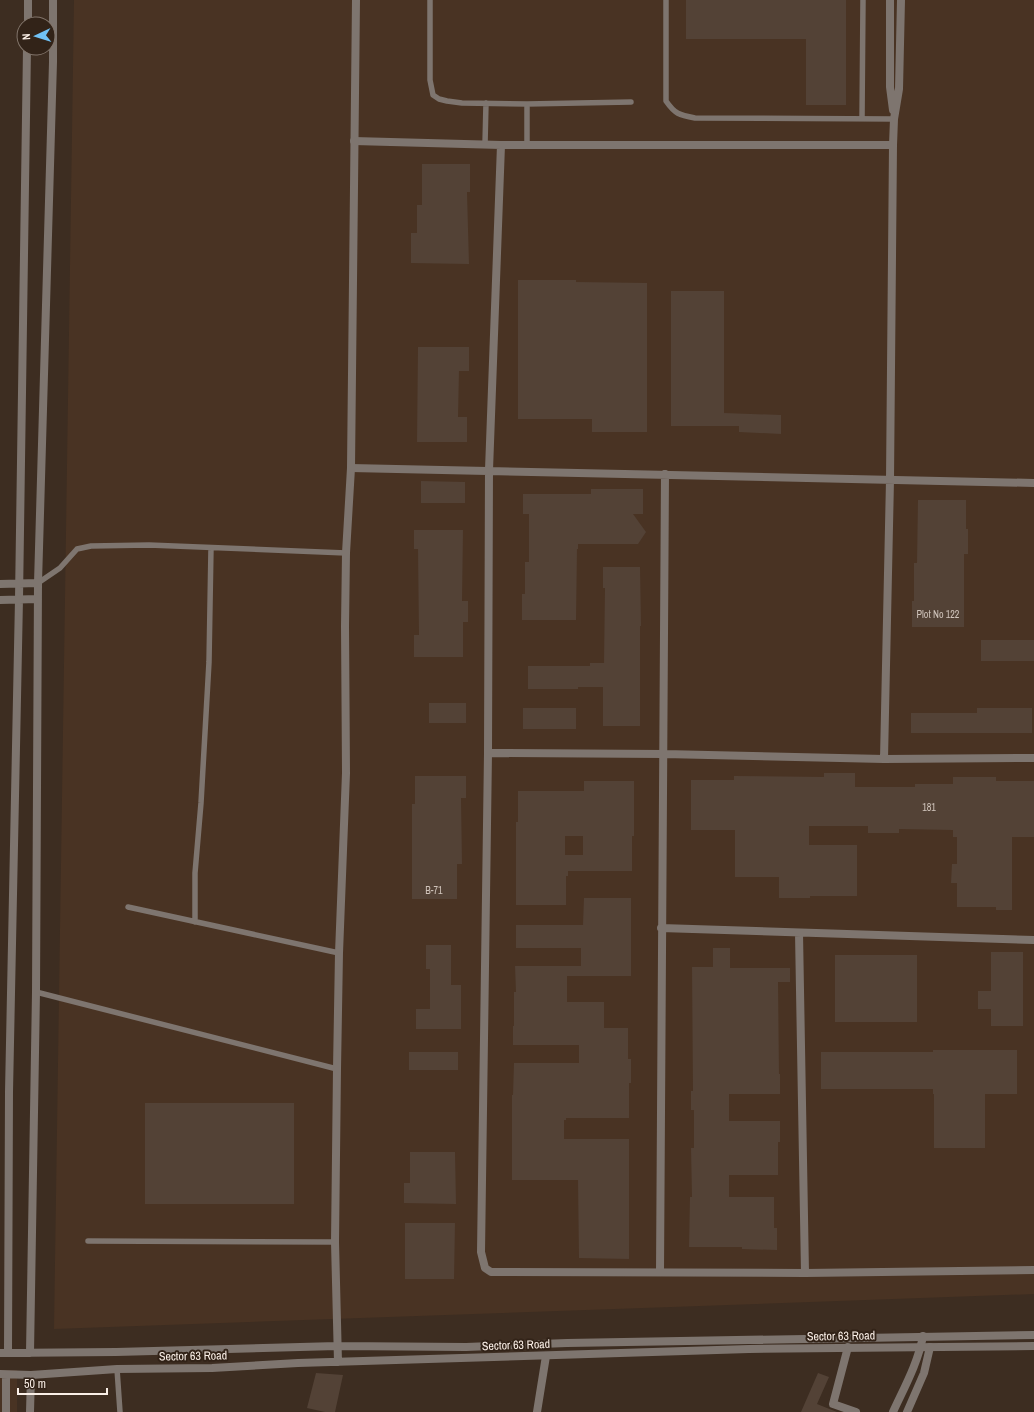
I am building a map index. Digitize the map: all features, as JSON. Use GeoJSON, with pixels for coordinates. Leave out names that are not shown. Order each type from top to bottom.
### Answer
{"type":"FeatureCollection","features":[{"type":"Feature","properties":{"kind":"street"},"geometry":{"type":"LineString","coordinates":[[28,0],[28,16]]}},
{"type":"Feature","properties":{"kind":"street"},"geometry":{"type":"LineString","coordinates":[[30,1353],[36,992],[38,583],[53,70],[53,0]]}},
{"type":"Feature","properties":{"kind":"street"},"geometry":{"type":"LineString","coordinates":[[338,1362],[335,1242],[337,1069],[339,953],[346,773],[345,626],[346,553],[351,468],[356,0]]}},
{"type":"Feature","properties":{"kind":"street"},"geometry":{"type":"LineString","coordinates":[[890,0],[890,88],[894,119]]}},
{"type":"Feature","properties":{"kind":"street"},"geometry":{"type":"LineString","coordinates":[[884,759],[890,480],[892,145],[894,119],[899,89],[901,0]]}},
{"type":"Feature","properties":{"kind":"street"},"geometry":{"type":"LineString","coordinates":[[4,1353],[19,599],[27,56]]}},
{"type":"Feature","properties":{"kind":"street"},"geometry":{"type":"LineString","coordinates":[[354,141],[501,145],[892,145]]}},
{"type":"Feature","properties":{"kind":"street"},"geometry":{"type":"LineString","coordinates":[[501,145],[489,470],[483,1264],[485,1268],[491,1272],[805,1273],[1034,1270]]}},
{"type":"Feature","properties":{"kind":"street"},"geometry":{"type":"LineString","coordinates":[[351,468],[1034,483]]}},
{"type":"Feature","properties":{"kind":"street"},"geometry":{"type":"LineString","coordinates":[[660,1272],[665,474]]}},
{"type":"Feature","properties":{"kind":"street"},"geometry":{"type":"LineString","coordinates":[[0,584],[38,583]]}},
{"type":"Feature","properties":{"kind":"street"},"geometry":{"type":"LineString","coordinates":[[0,600],[38,599]]}},
{"type":"Feature","properties":{"kind":"street"},"geometry":{"type":"LineString","coordinates":[[488,753],[664,754],[884,759],[1034,758]]}},
{"type":"Feature","properties":{"kind":"street"},"geometry":{"type":"LineString","coordinates":[[661,928],[1034,940]]}},
{"type":"Feature","properties":{"kind":"street"},"geometry":{"type":"LineString","coordinates":[[799,933],[805,1273]]}},
{"type":"Feature","properties":{"kind":"street","name":"Sector 63 Road"},"geometry":{"type":"LineString","coordinates":[[4,1353],[116,1352],[337,1346],[466,1347],[575,1342],[1034,1335]]}},
{"type":"Feature","properties":{"kind":"street"},"geometry":{"type":"LineString","coordinates":[[907,1412],[924,1373],[925,1347],[923,1336]]}},
{"type":"Feature","properties":{"kind":"street","name":"Sector 63 Road"},"geometry":{"type":"LineString","coordinates":[[3,1374],[31,1375],[117,1369],[212,1368],[338,1362],[848,1347],[1034,1346]]}},
{"type":"Feature","properties":{"kind":"street"},"geometry":{"type":"LineString","coordinates":[[848,1347],[833,1404],[856,1412]]}},
{"type":"Feature","properties":{"kind":"street"},"geometry":{"type":"LineString","coordinates":[[893,1412],[925,1347]]}},
{"type":"Feature","properties":{"kind":"street"},"geometry":{"type":"LineString","coordinates":[[537,1412],[546,1356]]}},
{"type":"Feature","properties":{"kind":"street"},"geometry":{"type":"LineString","coordinates":[[3,1374],[6,1412]]}},
{"type":"Feature","properties":{"kind":"street"},"geometry":{"type":"LineString","coordinates":[[30,1412],[31,1375]]}},
{"type":"Feature","properties":{"kind":"lane"},"geometry":{"type":"LineString","coordinates":[[430,0],[430,80],[433,94],[439,99],[447,101],[527,104],[631,102]]}},
{"type":"Feature","properties":{"kind":"lane"},"geometry":{"type":"LineString","coordinates":[[666,0],[666,101],[673,111],[680,115],[695,118],[894,119]]}},
{"type":"Feature","properties":{"kind":"lane"},"geometry":{"type":"LineString","coordinates":[[862,119],[863,0]]}},
{"type":"Feature","properties":{"kind":"lane"},"geometry":{"type":"LineString","coordinates":[[485,144],[486,103]]}},
{"type":"Feature","properties":{"kind":"lane"},"geometry":{"type":"LineString","coordinates":[[527,104],[527,145]]}},
{"type":"Feature","properties":{"kind":"lane"},"geometry":{"type":"LineString","coordinates":[[38,583],[60,568],[80,547],[149,545],[346,553]]}},
{"type":"Feature","properties":{"kind":"lane"},"geometry":{"type":"LineString","coordinates":[[196,922],[195,873],[201,802],[209,662],[211,548]]}},
{"type":"Feature","properties":{"kind":"lane"},"geometry":{"type":"LineString","coordinates":[[128,907],[339,953]]}},
{"type":"Feature","properties":{"kind":"lane"},"geometry":{"type":"LineString","coordinates":[[36,992],[337,1069]]}},
{"type":"Feature","properties":{"kind":"lane"},"geometry":{"type":"LineString","coordinates":[[88,1241],[335,1242]]}},
{"type":"Feature","properties":{"kind":"lane"},"geometry":{"type":"LineString","coordinates":[[117,1369],[120,1412]]}},
{"type":"Feature","properties":{"kind":"shaded area"},"geometry":{"type":"Polygon","coordinates":[[[74,0],[1034,0],[1034,1294],[54,1329],[74,0]]]}},
{"type":"Feature","properties":{"kind":"shaded area"},"geometry":{"type":"Polygon","coordinates":[[[0,1370],[17,1370],[17,1412],[0,1412],[0,1370]]]}},
{"type":"Feature","properties":{"kind":"building"},"geometry":{"type":"Polygon","coordinates":[[[686,0],[846,0],[846,105],[806,105],[806,39],[686,39],[686,0]]]}},
{"type":"Feature","properties":{"kind":"building"},"geometry":{"type":"Polygon","coordinates":[[[422,164],[470,164],[470,192],[467,192],[469,264],[411,263],[411,233],[417,233],[417,205],[422,205],[422,164]]]}},
{"type":"Feature","properties":{"kind":"building"},"geometry":{"type":"Polygon","coordinates":[[[518,280],[576,280],[576,282],[647,283],[647,432],[592,432],[592,419],[518,419],[518,280]]]}},
{"type":"Feature","properties":{"kind":"building"},"geometry":{"type":"Polygon","coordinates":[[[671,291],[724,291],[724,413],[781,415],[781,434],[739,432],[739,426],[671,426],[671,291]]]}},
{"type":"Feature","properties":{"kind":"building"},"geometry":{"type":"Polygon","coordinates":[[[418,347],[469,347],[469,371],[459,371],[458,417],[467,417],[467,442],[417,442],[418,347]]]}},
{"type":"Feature","properties":{"kind":"building"},"geometry":{"type":"Polygon","coordinates":[[[421,481],[465,482],[465,503],[421,503],[421,481]]]}},
{"type":"Feature","properties":{"kind":"building"},"geometry":{"type":"Polygon","coordinates":[[[591,489],[643,489],[643,514],[633,514],[646,532],[638,544],[578,544],[576,620],[522,620],[522,594],[525,594],[525,562],[529,562],[529,514],[523,514],[523,494],[591,494],[591,489]]]}},
{"type":"Feature","properties":{"kind":"building"},"geometry":{"type":"Polygon","coordinates":[[[918,500],[966,500],[968,554],[964,554],[964,627],[912,627],[914,563],[917,563],[918,500]]]}},
{"type":"Feature","properties":{"kind":"building"},"geometry":{"type":"Polygon","coordinates":[[[414,530],[463,530],[462,601],[468,601],[468,622],[463,622],[463,657],[414,657],[414,635],[419,635],[418,549],[414,549],[414,530]]]}},
{"type":"Feature","properties":{"kind":"building"},"geometry":{"type":"Polygon","coordinates":[[[603,567],[640,567],[640,726],[603,726],[603,687],[578,687],[578,689],[528,689],[528,666],[590,666],[590,663],[604,663],[605,588],[603,588],[603,567]]]}},
{"type":"Feature","properties":{"kind":"building"},"geometry":{"type":"Polygon","coordinates":[[[981,640],[1034,640],[1034,661],[981,661],[981,640]]]}},
{"type":"Feature","properties":{"kind":"building"},"geometry":{"type":"Polygon","coordinates":[[[429,703],[466,703],[466,723],[429,723],[429,703]]]}},
{"type":"Feature","properties":{"kind":"building"},"geometry":{"type":"Polygon","coordinates":[[[523,708],[576,708],[576,729],[523,729],[523,708]]]}},
{"type":"Feature","properties":{"kind":"building"},"geometry":{"type":"Polygon","coordinates":[[[977,708],[1032,708],[1032,733],[911,733],[911,713],[977,713],[977,708]]]}},
{"type":"Feature","properties":{"kind":"building"},"geometry":{"type":"Polygon","coordinates":[[[824,773],[855,773],[855,787],[915,787],[915,784],[953,784],[953,777],[996,777],[996,781],[1034,781],[1034,837],[1012,837],[1012,910],[996,910],[996,907],[957,907],[957,883],[951,883],[952,864],[957,864],[957,837],[953,837],[953,830],[899,829],[899,833],[868,833],[868,826],[809,826],[809,845],[857,845],[857,896],[810,896],[810,898],[779,898],[779,877],[735,877],[735,830],[691,830],[691,780],[734,780],[734,776],[824,777],[824,773]]]}},
{"type":"Feature","properties":{"kind":"building"},"geometry":{"type":"Polygon","coordinates":[[[415,776],[466,776],[466,798],[461,798],[462,864],[457,864],[457,899],[412,899],[412,804],[415,804],[415,776]]]}},
{"type":"Feature","properties":{"kind":"building"},"geometry":{"type":"Polygon","coordinates":[[[584,781],[634,781],[634,836],[632,836],[632,871],[568,871],[568,876],[566,876],[566,905],[516,905],[516,822],[518,822],[518,791],[584,791],[584,781]],[[565,836],[565,855],[583,855],[583,836],[565,836]]]}},
{"type":"Feature","properties":{"kind":"building"},"geometry":{"type":"Polygon","coordinates":[[[584,898],[631,898],[631,976],[567,976],[567,1002],[604,1002],[604,1028],[628,1028],[628,1059],[631,1059],[629,1118],[566,1118],[566,1120],[564,1120],[564,1139],[629,1139],[629,1259],[579,1258],[578,1180],[512,1180],[512,1095],[514,1063],[579,1063],[579,1045],[513,1045],[514,992],[516,992],[515,966],[581,966],[581,948],[516,948],[516,925],[583,925],[584,898]]]}},
{"type":"Feature","properties":{"kind":"building"},"geometry":{"type":"Polygon","coordinates":[[[426,945],[451,945],[451,985],[461,985],[461,1029],[416,1029],[416,1009],[430,1009],[430,969],[426,969],[426,945]]]}},
{"type":"Feature","properties":{"kind":"building"},"geometry":{"type":"Polygon","coordinates":[[[713,948],[730,948],[730,968],[790,968],[790,982],[778,982],[780,1094],[729,1094],[729,1121],[780,1121],[780,1142],[778,1142],[778,1175],[729,1175],[729,1197],[774,1197],[774,1228],[777,1228],[777,1250],[742,1249],[742,1247],[689,1247],[690,1197],[692,1197],[691,1148],[694,1148],[694,1110],[691,1110],[691,1091],[693,1091],[692,967],[713,967],[713,948]]]}},
{"type":"Feature","properties":{"kind":"building"},"geometry":{"type":"Polygon","coordinates":[[[991,952],[1023,952],[1023,1026],[991,1026],[991,1009],[978,1009],[978,991],[991,991],[991,952]]]}},
{"type":"Feature","properties":{"kind":"building"},"geometry":{"type":"Polygon","coordinates":[[[835,955],[917,955],[917,1022],[835,1022],[835,955]]]}},
{"type":"Feature","properties":{"kind":"building"},"geometry":{"type":"Polygon","coordinates":[[[933,1050],[1017,1050],[1017,1094],[985,1094],[985,1148],[934,1148],[933,1089],[821,1089],[821,1052],[933,1052],[933,1050]]]}},
{"type":"Feature","properties":{"kind":"building"},"geometry":{"type":"Polygon","coordinates":[[[409,1052],[458,1052],[458,1070],[409,1070],[409,1052]]]}},
{"type":"Feature","properties":{"kind":"building"},"geometry":{"type":"Polygon","coordinates":[[[145,1103],[294,1103],[294,1204],[145,1204],[145,1103]]]}},
{"type":"Feature","properties":{"kind":"building"},"geometry":{"type":"Polygon","coordinates":[[[410,1152],[455,1152],[456,1204],[404,1203],[404,1183],[410,1183],[410,1152]]]}},
{"type":"Feature","properties":{"kind":"building"},"geometry":{"type":"Polygon","coordinates":[[[405,1223],[455,1223],[454,1279],[405,1279],[405,1223]]]}},
{"type":"Feature","properties":{"kind":"building"},"geometry":{"type":"Polygon","coordinates":[[[316,1373],[343,1375],[335,1412],[325,1412],[307,1408],[316,1373]]]}},
{"type":"Feature","properties":{"kind":"building"},"geometry":{"type":"Polygon","coordinates":[[[818,1373],[829,1377],[817,1404],[837,1412],[801,1412],[818,1373]]]}}]}
